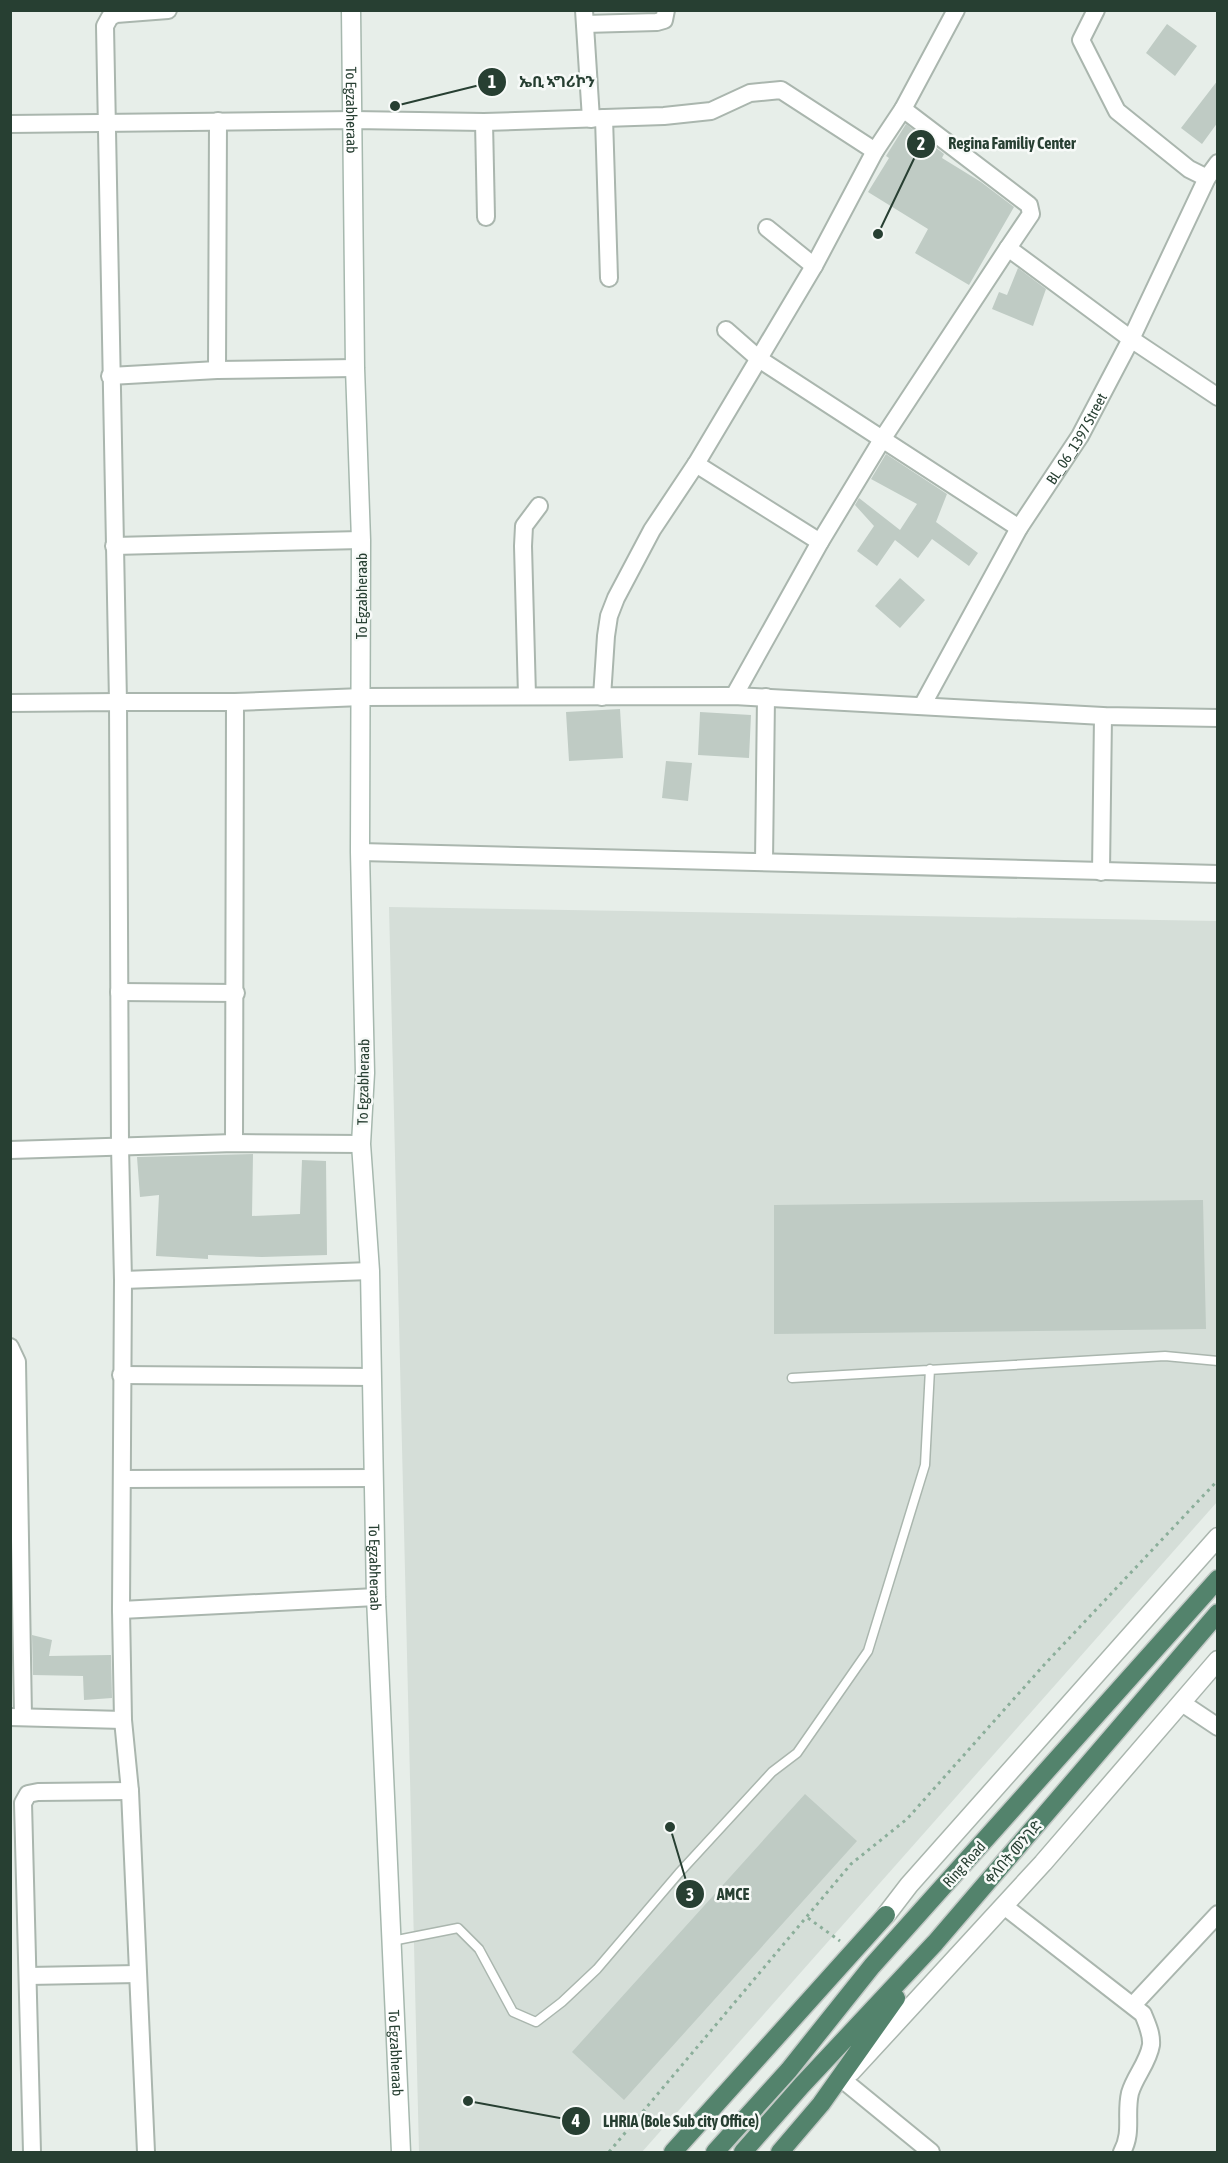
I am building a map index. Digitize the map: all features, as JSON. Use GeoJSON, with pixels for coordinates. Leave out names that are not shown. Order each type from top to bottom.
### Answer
{"type":"FeatureCollection","features":[{"type":"Feature","properties":{"kind":"highway","name":"Ring Road"},"geometry":{"type":"LineString","coordinates":[[715,2152],[789,2070],[872,1966],[1218,1578]]}},
{"type":"Feature","properties":{"kind":"highway","name":"ቀለበት መንገድ"},"geometry":{"type":"LineString","coordinates":[[743,2152],[802,2085],[935,1943],[1218,1613]]}},
{"type":"Feature","properties":{"kind":"highway"},"geometry":{"type":"LineString","coordinates":[[673,2152],[886,1915]]}},
{"type":"Feature","properties":{"kind":"highway"},"geometry":{"type":"LineString","coordinates":[[801,2053],[886,1915]]}},
{"type":"Feature","properties":{"kind":"highway"},"geometry":{"type":"LineString","coordinates":[[780,2152],[821,2104],[935,1943]]}},
{"type":"Feature","properties":{"kind":"main road","name":"To Egzabheraab"},"geometry":{"type":"LineString","coordinates":[[351,10],[355,368],[361,540],[360,852],[365,1073],[361,1144],[370,1271],[376,1597],[401,2152]]}},
{"type":"Feature","properties":{"kind":"main road"},"geometry":{"type":"LineString","coordinates":[[886,1915],[909,1885],[1218,1537]]}},
{"type":"Feature","properties":{"kind":"main road"},"geometry":{"type":"LineString","coordinates":[[821,2104],[1004,1906],[1218,1660]]}},
{"type":"Feature","properties":{"kind":"street"},"geometry":{"type":"LineString","coordinates":[[146,2152],[130,1791],[123,1720],[121,1375],[123,1280],[120,1146],[118,702],[105,122],[105,26],[110,17],[116,14],[168,10]]}},
{"type":"Feature","properties":{"kind":"street"},"geometry":{"type":"LineString","coordinates":[[609,278],[597,119],[584,17],[657,22],[664,20],[666,10]]}},
{"type":"Feature","properties":{"kind":"street"},"geometry":{"type":"LineString","coordinates":[[602,697],[606,636],[609,616],[616,598],[652,530],[696,464],[814,266],[875,151],[903,109],[956,10]]}},
{"type":"Feature","properties":{"kind":"street"},"geometry":{"type":"LineString","coordinates":[[1096,10],[1081,40],[1117,111],[1189,169],[1207,178]]}},
{"type":"Feature","properties":{"kind":"street"},"geometry":{"type":"LineString","coordinates":[[10,124],[353,120],[484,122],[597,119],[711,111],[750,93],[781,90],[875,151]]}},
{"type":"Feature","properties":{"kind":"street"},"geometry":{"type":"LineString","coordinates":[[734,696],[820,542],[884,438],[1031,214],[1029,205],[903,109]]}},
{"type":"Feature","properties":{"kind":"street"},"geometry":{"type":"LineString","coordinates":[[217,370],[218,121]]}},
{"type":"Feature","properties":{"kind":"street"},"geometry":{"type":"LineString","coordinates":[[484,122],[486,217]]}},
{"type":"Feature","properties":{"kind":"street","name":"BL_06_1397 Street"},"geometry":{"type":"LineString","coordinates":[[922,706],[1019,528],[1080,436],[1131,339],[1207,178],[1218,163]]}},
{"type":"Feature","properties":{"kind":"street"},"geometry":{"type":"LineString","coordinates":[[767,228],[814,266]]}},
{"type":"Feature","properties":{"kind":"street"},"geometry":{"type":"LineString","coordinates":[[1008,248],[1131,339],[1218,397]]}},
{"type":"Feature","properties":{"kind":"street"},"geometry":{"type":"LineString","coordinates":[[726,330],[759,359],[884,438],[1019,528]]}},
{"type":"Feature","properties":{"kind":"street"},"geometry":{"type":"LineString","coordinates":[[110,376],[217,370],[355,368]]}},
{"type":"Feature","properties":{"kind":"street"},"geometry":{"type":"LineString","coordinates":[[696,464],[820,542]]}},
{"type":"Feature","properties":{"kind":"street"},"geometry":{"type":"LineString","coordinates":[[527,696],[524,526],[539,506]]}},
{"type":"Feature","properties":{"kind":"street"},"geometry":{"type":"LineString","coordinates":[[114,546],[361,540]]}},
{"type":"Feature","properties":{"kind":"street"},"geometry":{"type":"LineString","coordinates":[[10,703],[235,702],[362,697],[734,696],[1103,716],[1218,718]]}},
{"type":"Feature","properties":{"kind":"street"},"geometry":{"type":"LineString","coordinates":[[764,862],[766,697]]}},
{"type":"Feature","properties":{"kind":"street"},"geometry":{"type":"LineString","coordinates":[[234,1143],[235,702]]}},
{"type":"Feature","properties":{"kind":"street"},"geometry":{"type":"LineString","coordinates":[[1101,872],[1103,716]]}},
{"type":"Feature","properties":{"kind":"street"},"geometry":{"type":"LineString","coordinates":[[360,852],[1218,874]]}},
{"type":"Feature","properties":{"kind":"street"},"geometry":{"type":"LineString","coordinates":[[119,992],[236,993]]}},
{"type":"Feature","properties":{"kind":"street"},"geometry":{"type":"LineString","coordinates":[[10,1150],[234,1143],[361,1144]]}},
{"type":"Feature","properties":{"kind":"street"},"geometry":{"type":"LineString","coordinates":[[123,1280],[370,1271]]}},
{"type":"Feature","properties":{"kind":"street"},"geometry":{"type":"LineString","coordinates":[[10,1347],[17,1362],[17,1717],[123,1720]]}},
{"type":"Feature","properties":{"kind":"street"},"geometry":{"type":"LineString","coordinates":[[121,1375],[372,1377]]}},
{"type":"Feature","properties":{"kind":"street"},"geometry":{"type":"LineString","coordinates":[[122,1479],[375,1478]]}},
{"type":"Feature","properties":{"kind":"street"},"geometry":{"type":"LineString","coordinates":[[121,1610],[376,1597]]}},
{"type":"Feature","properties":{"kind":"street"},"geometry":{"type":"LineString","coordinates":[[1182,1703],[1218,1727]]}},
{"type":"Feature","properties":{"kind":"street"},"geometry":{"type":"LineString","coordinates":[[32,2152],[23,1803],[28,1794],[130,1791]]}},
{"type":"Feature","properties":{"kind":"street"},"geometry":{"type":"LineString","coordinates":[[1004,1906],[1143,2013],[1150,2028],[1151,2044],[1131,2090],[1128,2104],[1129,2139],[1122,2152]]}},
{"type":"Feature","properties":{"kind":"street"},"geometry":{"type":"LineString","coordinates":[[1133,2005],[1218,1914]]}},
{"type":"Feature","properties":{"kind":"street"},"geometry":{"type":"LineString","coordinates":[[28,1976],[138,1974]]}},
{"type":"Feature","properties":{"kind":"street"},"geometry":{"type":"LineString","coordinates":[[843,2080],[931,2152]]}},
{"type":"Feature","properties":{"kind":"lane"},"geometry":{"type":"LineString","coordinates":[[792,1378],[1165,1356],[1218,1361]]}},
{"type":"Feature","properties":{"kind":"lane"},"geometry":{"type":"LineString","coordinates":[[392,1941],[458,1929],[479,1949],[513,2012],[536,2022],[562,2002],[597,1969],[679,1873],[772,1772],[797,1753],[868,1651],[925,1465],[930,1369]]}},
{"type":"Feature","properties":{"kind":"path"},"geometry":{"type":"LineString","coordinates":[[609,2152],[808,1918],[851,1864],[907,1819],[1044,1665],[1218,1480]]}},
{"type":"Feature","properties":{"kind":"path"},"geometry":{"type":"LineString","coordinates":[[808,1918],[853,1952]]}},
{"type":"Feature","properties":{"kind":"shaded area"},"geometry":{"type":"Polygon","coordinates":[[[389,907],[1217,921],[1217,1502],[642,2152],[419,2152],[389,907]]]}},
{"type":"Feature","properties":{"kind":"building"},"geometry":{"type":"Polygon","coordinates":[[[1167,24],[1197,46],[1175,76],[1146,53],[1167,24]]]}},
{"type":"Feature","properties":{"kind":"building"},"geometry":{"type":"Polygon","coordinates":[[[1218,80],[1218,122],[1202,144],[1181,128],[1218,80]]]}},
{"type":"Feature","properties":{"kind":"building"},"geometry":{"type":"Polygon","coordinates":[[[906,124],[944,154],[942,158],[981,182],[1014,207],[969,285],[915,253],[928,229],[868,192],[889,158],[886,156],[906,124]]]}},
{"type":"Feature","properties":{"kind":"building"},"geometry":{"type":"Polygon","coordinates":[[[1018,268],[1046,289],[1033,326],[992,309],[999,292],[1007,295],[1018,268]]]}},
{"type":"Feature","properties":{"kind":"building"},"geometry":{"type":"Polygon","coordinates":[[[886,454],[947,494],[936,522],[978,553],[969,566],[932,539],[918,558],[895,540],[877,566],[857,551],[874,526],[855,505],[859,498],[900,530],[917,504],[871,479],[886,454]]]}},
{"type":"Feature","properties":{"kind":"building"},"geometry":{"type":"Polygon","coordinates":[[[900,578],[925,600],[900,628],[875,606],[900,578]]]}},
{"type":"Feature","properties":{"kind":"building"},"geometry":{"type":"Polygon","coordinates":[[[620,709],[623,758],[569,761],[566,712],[620,709]]]}},
{"type":"Feature","properties":{"kind":"building"},"geometry":{"type":"Polygon","coordinates":[[[700,712],[751,715],[749,758],[698,755],[700,712]]]}},
{"type":"Feature","properties":{"kind":"building"},"geometry":{"type":"Polygon","coordinates":[[[666,761],[692,763],[688,801],[662,798],[666,761]]]}},
{"type":"Feature","properties":{"kind":"building"},"geometry":{"type":"Polygon","coordinates":[[[253,1154],[252,1216],[300,1214],[302,1160],[326,1161],[327,1255],[262,1257],[208,1255],[208,1259],[156,1256],[159,1195],[140,1197],[137,1157],[253,1154]]]}},
{"type":"Feature","properties":{"kind":"building"},"geometry":{"type":"Polygon","coordinates":[[[1203,1200],[1206,1329],[774,1334],[774,1205],[1203,1200]]]}},
{"type":"Feature","properties":{"kind":"building"},"geometry":{"type":"Polygon","coordinates":[[[32,1635],[52,1640],[49,1656],[111,1655],[112,1698],[84,1700],[83,1676],[33,1675],[32,1635]]]}},
{"type":"Feature","properties":{"kind":"building"},"geometry":{"type":"Polygon","coordinates":[[[805,1794],[857,1841],[624,2100],[572,2052],[805,1794]]]}},
{"type":"Feature","properties":{"kind":"place","name":"ኤቢ ኣግሪኮን"},"geometry":{"type":"Point","coordinates":[395,106]}},
{"type":"Feature","properties":{"kind":"place","name":"Regina Familiy Center"},"geometry":{"type":"Point","coordinates":[878,234]}},
{"type":"Feature","properties":{"kind":"place","name":"AMCE"},"geometry":{"type":"Point","coordinates":[670,1827]}},
{"type":"Feature","properties":{"kind":"place","name":"LHRIA (Bole Sub city Office)"},"geometry":{"type":"Point","coordinates":[468,2101]}}]}
